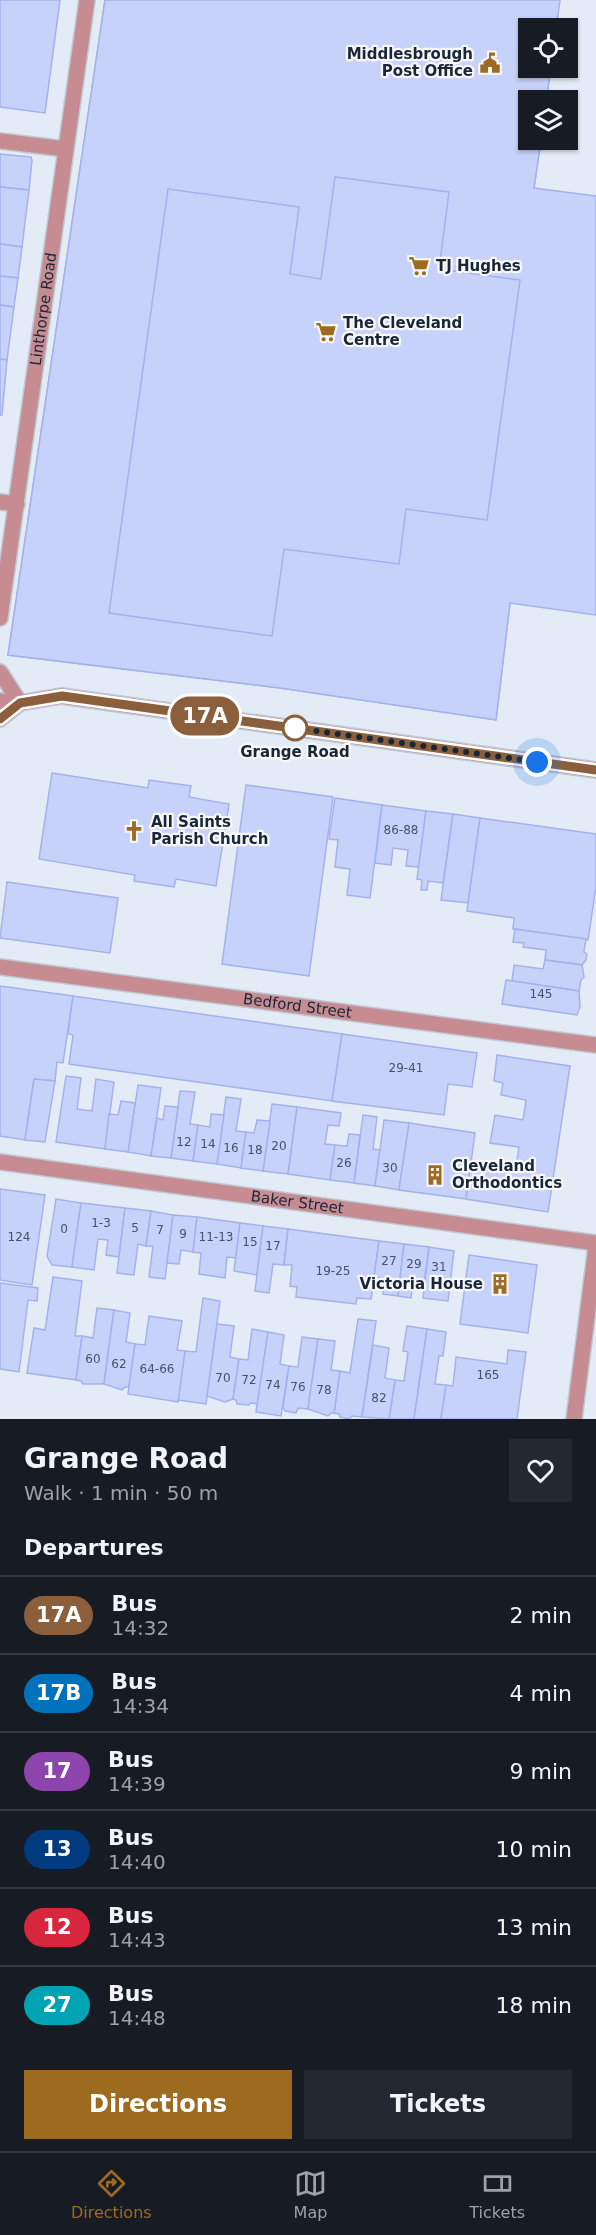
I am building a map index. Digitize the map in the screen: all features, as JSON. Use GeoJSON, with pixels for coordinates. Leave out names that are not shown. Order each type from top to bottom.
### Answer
{"type":"FeatureCollection","features":[{"type":"Feature","properties":{"kind":"street","name":"Linthorpe Road"},"geometry":{"type":"LineString","coordinates":[[0,618],[87,0]]}},
{"type":"Feature","properties":{"kind":"street"},"geometry":{"type":"LineString","coordinates":[[0,141],[65,148]]}},
{"type":"Feature","properties":{"kind":"street"},"geometry":{"type":"LineString","coordinates":[[0,502],[16,504]]}},
{"type":"Feature","properties":{"kind":"street"},"geometry":{"type":"LineString","coordinates":[[0,672],[20,703]]}},
{"type":"Feature","properties":{"kind":"street"},"geometry":{"type":"LineString","coordinates":[[0,701],[20,703],[62,696],[596,770]]}},
{"type":"Feature","properties":{"kind":"street"},"geometry":{"type":"LineString","coordinates":[[0,719],[3,714],[20,703]]}},
{"type":"Feature","properties":{"kind":"street","name":"Bedford Street"},"geometry":{"type":"LineString","coordinates":[[0,967],[596,1045]]}},
{"type":"Feature","properties":{"kind":"street","name":"Baker Street"},"geometry":{"type":"LineString","coordinates":[[0,1162],[596,1244]]}},
{"type":"Feature","properties":{"kind":"street"},"geometry":{"type":"LineString","coordinates":[[574,1419],[596,1244]]}},
{"type":"Feature","properties":{"kind":"building"},"geometry":{"type":"Polygon","coordinates":[[[0,0],[60,0],[45,113],[0,107],[0,0]]]}},
{"type":"Feature","properties":{"kind":"building","name":"The Cleveland Centre"},"geometry":{"type":"Polygon","coordinates":[[[105,0],[439,0],[558,16],[558,18],[518,18],[518,78],[549,78],[548,90],[518,90],[518,150],[540,150],[455,599],[510,603],[496,720],[280,688],[8,655],[105,0]]]}},
{"type":"Feature","properties":{"kind":"building","name":"The Cleveland Centre"},"geometry":{"type":"Polygon","coordinates":[[[105,0],[560,0],[557,18],[518,18],[518,78],[549,78],[548,90],[518,90],[518,150],[540,150],[534,188],[596,196],[596,615],[510,603],[496,720],[280,688],[8,655],[105,0]]]}},
{"type":"Feature","properties":{"kind":"building"},"geometry":{"type":"Polygon","coordinates":[[[0,154],[31,157],[29,190],[0,187],[0,154]]]}},
{"type":"Feature","properties":{"kind":"building"},"geometry":{"type":"Polygon","coordinates":[[[335,177],[449,192],[439,269],[520,280],[487,520],[406,509],[399,564],[284,549],[272,636],[109,613],[168,189],[299,207],[290,274],[321,279],[335,177]]]}},
{"type":"Feature","properties":{"kind":"building"},"geometry":{"type":"Polygon","coordinates":[[[0,187],[29,190],[22,247],[0,244],[0,187]]]}},
{"type":"Feature","properties":{"kind":"building"},"geometry":{"type":"Polygon","coordinates":[[[0,244],[22,247],[18,278],[0,276],[0,244]]]}},
{"type":"Feature","properties":{"kind":"building"},"geometry":{"type":"Polygon","coordinates":[[[0,276],[18,278],[14,307],[0,305],[0,276]]]}},
{"type":"Feature","properties":{"kind":"building"},"geometry":{"type":"Polygon","coordinates":[[[0,305],[14,307],[7,360],[0,359],[0,305]]]}},
{"type":"Feature","properties":{"kind":"building"},"geometry":{"type":"Polygon","coordinates":[[[0,359],[7,360],[2,415],[0,415],[0,359]]]}},
{"type":"Feature","properties":{"kind":"building","name":"All Saints Parish Church"},"geometry":{"type":"Polygon","coordinates":[[[52,773],[148,788],[149,780],[191,786],[189,797],[229,804],[216,886],[176,879],[174,887],[134,881],[135,875],[39,859],[52,773]]]}},
{"type":"Feature","properties":{"kind":"building"},"geometry":{"type":"Polygon","coordinates":[[[246,785],[333,797],[309,976],[222,964],[246,785]]]}},
{"type":"Feature","properties":{"kind":"building"},"geometry":{"type":"Polygon","coordinates":[[[335,798],[382,805],[370,898],[347,895],[350,869],[335,867],[338,840],[329,839],[335,798]]]}},
{"type":"Feature","properties":{"kind":"building"},"geometry":{"type":"Polygon","coordinates":[[[382,805],[426,811],[419,867],[406,866],[408,850],[393,848],[391,865],[375,863],[382,805]]]}},
{"type":"Feature","properties":{"kind":"building"},"geometry":{"type":"Polygon","coordinates":[[[426,811],[453,814],[443,883],[428,881],[427,890],[421,890],[422,880],[417,879],[426,811]]]}},
{"type":"Feature","properties":{"kind":"building"},"geometry":{"type":"Polygon","coordinates":[[[453,814],[480,818],[468,903],[441,900],[453,814]]]}},
{"type":"Feature","properties":{"kind":"building"},"geometry":{"type":"Polygon","coordinates":[[[480,818],[596,834],[596,887],[588,940],[513,929],[514,918],[467,911],[480,818]]]}},
{"type":"Feature","properties":{"kind":"building"},"geometry":{"type":"Polygon","coordinates":[[[7,882],[118,898],[110,953],[0,938],[7,882]]]}},
{"type":"Feature","properties":{"kind":"building"},"geometry":{"type":"Polygon","coordinates":[[[515,929],[586,939],[584,952],[587,954],[586,960],[582,965],[545,960],[546,950],[523,947],[524,943],[513,942],[515,929]]]}},
{"type":"Feature","properties":{"kind":"building"},"geometry":{"type":"Polygon","coordinates":[[[545,960],[582,965],[584,977],[581,980],[579,991],[512,981],[514,965],[543,969],[545,960]]]}},
{"type":"Feature","properties":{"kind":"building"},"geometry":{"type":"Polygon","coordinates":[[[506,980],[579,991],[580,1007],[577,1015],[502,1004],[506,980]]]}},
{"type":"Feature","properties":{"kind":"building"},"geometry":{"type":"Polygon","coordinates":[[[0,986],[73,996],[63,1063],[57,1062],[55,1081],[34,1079],[25,1140],[0,1136],[0,986]]]}},
{"type":"Feature","properties":{"kind":"building"},"geometry":{"type":"Polygon","coordinates":[[[73,996],[342,1034],[332,1101],[69,1064],[73,1035],[68,1034],[73,996]]]}},
{"type":"Feature","properties":{"kind":"building"},"geometry":{"type":"Polygon","coordinates":[[[342,1034],[477,1053],[472,1087],[448,1084],[444,1115],[332,1101],[342,1034]]]}},
{"type":"Feature","properties":{"kind":"building"},"geometry":{"type":"Polygon","coordinates":[[[497,1055],[570,1066],[548,1212],[466,1199],[471,1160],[516,1167],[519,1147],[490,1143],[495,1115],[523,1120],[526,1100],[501,1095],[503,1083],[494,1081],[497,1055]]]}},
{"type":"Feature","properties":{"kind":"building"},"geometry":{"type":"Polygon","coordinates":[[[66,1076],[81,1078],[77,1109],[92,1111],[96,1079],[114,1082],[105,1149],[56,1142],[66,1076]]]}},
{"type":"Feature","properties":{"kind":"building"},"geometry":{"type":"Polygon","coordinates":[[[34,1079],[55,1081],[45,1142],[25,1140],[34,1079]]]}},
{"type":"Feature","properties":{"kind":"building"},"geometry":{"type":"Polygon","coordinates":[[[138,1085],[161,1088],[151,1156],[128,1152],[138,1085]]]}},
{"type":"Feature","properties":{"kind":"building"},"geometry":{"type":"Polygon","coordinates":[[[180,1091],[195,1092],[190,1124],[198,1125],[193,1161],[171,1158],[180,1091]]]}},
{"type":"Feature","properties":{"kind":"building"},"geometry":{"type":"Polygon","coordinates":[[[226,1097],[241,1099],[236,1131],[246,1132],[241,1168],[217,1164],[226,1097]]]}},
{"type":"Feature","properties":{"kind":"building"},"geometry":{"type":"Polygon","coordinates":[[[121,1101],[135,1103],[128,1152],[105,1149],[109,1114],[118,1115],[121,1101]]]}},
{"type":"Feature","properties":{"kind":"building"},"geometry":{"type":"Polygon","coordinates":[[[272,1104],[297,1107],[288,1174],[263,1171],[272,1104]]]}},
{"type":"Feature","properties":{"kind":"building"},"geometry":{"type":"Polygon","coordinates":[[[165,1106],[178,1107],[171,1158],[151,1156],[157,1118],[163,1120],[165,1106]]]}},
{"type":"Feature","properties":{"kind":"building"},"geometry":{"type":"Polygon","coordinates":[[[297,1107],[341,1113],[339,1126],[328,1125],[325,1144],[335,1145],[330,1180],[288,1174],[297,1107]]]}},
{"type":"Feature","properties":{"kind":"building"},"geometry":{"type":"Polygon","coordinates":[[[211,1114],[224,1115],[217,1164],[193,1161],[198,1125],[210,1127],[211,1114]]]}},
{"type":"Feature","properties":{"kind":"building"},"geometry":{"type":"Polygon","coordinates":[[[363,1115],[377,1117],[373,1149],[380,1150],[375,1186],[354,1183],[363,1115]]]}},
{"type":"Feature","properties":{"kind":"building"},"geometry":{"type":"Polygon","coordinates":[[[257,1120],[270,1121],[263,1171],[241,1168],[246,1132],[254,1133],[257,1120]]]}},
{"type":"Feature","properties":{"kind":"building"},"geometry":{"type":"Polygon","coordinates":[[[384,1120],[409,1123],[399,1190],[375,1186],[384,1120]]]}},
{"type":"Feature","properties":{"kind":"building","name":"Cleveland Orthodontics"},"geometry":{"type":"Polygon","coordinates":[[[409,1123],[475,1133],[466,1199],[399,1190],[409,1123]]]}},
{"type":"Feature","properties":{"kind":"building"},"geometry":{"type":"Polygon","coordinates":[[[349,1134],[360,1135],[354,1183],[330,1180],[335,1145],[347,1146],[349,1134]]]}},
{"type":"Feature","properties":{"kind":"building"},"geometry":{"type":"Polygon","coordinates":[[[0,1189],[45,1195],[32,1285],[0,1280],[0,1189]]]}},
{"type":"Feature","properties":{"kind":"building"},"geometry":{"type":"Polygon","coordinates":[[[56,1199],[81,1203],[72,1267],[52,1265],[47,1256],[56,1199]]]}},
{"type":"Feature","properties":{"kind":"building"},"geometry":{"type":"Polygon","coordinates":[[[81,1203],[125,1208],[119,1257],[106,1255],[108,1240],[98,1239],[94,1270],[72,1267],[81,1203]]]}},
{"type":"Feature","properties":{"kind":"building"},"geometry":{"type":"Polygon","coordinates":[[[125,1208],[151,1211],[146,1246],[138,1244],[134,1275],[117,1273],[125,1208]]]}},
{"type":"Feature","properties":{"kind":"building"},"geometry":{"type":"Polygon","coordinates":[[[151,1211],[173,1215],[165,1279],[149,1277],[153,1246],[146,1246],[151,1211]]]}},
{"type":"Feature","properties":{"kind":"building"},"geometry":{"type":"Polygon","coordinates":[[[173,1215],[197,1217],[193,1252],[181,1250],[179,1264],[167,1263],[173,1215]]]}},
{"type":"Feature","properties":{"kind":"building"},"geometry":{"type":"Polygon","coordinates":[[[197,1217],[240,1223],[236,1258],[227,1257],[225,1278],[199,1274],[201,1253],[193,1252],[197,1217]]]}},
{"type":"Feature","properties":{"kind":"building"},"geometry":{"type":"Polygon","coordinates":[[[240,1223],[263,1226],[257,1275],[234,1271],[240,1223]]]}},
{"type":"Feature","properties":{"kind":"building"},"geometry":{"type":"Polygon","coordinates":[[[263,1226],[288,1229],[284,1265],[273,1264],[269,1293],[255,1291],[263,1226]]]}},
{"type":"Feature","properties":{"kind":"building"},"geometry":{"type":"Polygon","coordinates":[[[288,1229],[379,1241],[371,1299],[357,1298],[356,1304],[296,1297],[297,1287],[290,1286],[292,1265],[284,1265],[288,1229]]]}},
{"type":"Feature","properties":{"kind":"building"},"geometry":{"type":"Polygon","coordinates":[[[379,1241],[404,1244],[398,1296],[383,1294],[385,1279],[374,1277],[379,1241]]]}},
{"type":"Feature","properties":{"kind":"building"},"geometry":{"type":"Polygon","coordinates":[[[404,1244],[429,1247],[424,1283],[413,1281],[411,1298],[398,1296],[404,1244]]]}},
{"type":"Feature","properties":{"kind":"building"},"geometry":{"type":"Polygon","coordinates":[[[429,1247],[454,1251],[448,1301],[423,1298],[429,1247]]]}},
{"type":"Feature","properties":{"kind":"building","name":"Victoria House"},"geometry":{"type":"Polygon","coordinates":[[[469,1255],[537,1265],[528,1333],[460,1324],[469,1255]]]}},
{"type":"Feature","properties":{"kind":"building"},"geometry":{"type":"Polygon","coordinates":[[[53,1277],[82,1281],[75,1336],[82,1336],[76,1380],[27,1373],[34,1328],[45,1330],[53,1277]]]}},
{"type":"Feature","properties":{"kind":"building"},"geometry":{"type":"Polygon","coordinates":[[[0,1283],[38,1288],[37,1301],[28,1300],[19,1372],[0,1369],[0,1283]]]}},
{"type":"Feature","properties":{"kind":"building"},"geometry":{"type":"Polygon","coordinates":[[[203,1298],[220,1301],[206,1404],[178,1400],[185,1351],[196,1352],[203,1298]]]}},
{"type":"Feature","properties":{"kind":"building"},"geometry":{"type":"Polygon","coordinates":[[[97,1308],[114,1310],[104,1384],[83,1384],[76,1380],[82,1336],[93,1338],[97,1308]]]}},
{"type":"Feature","properties":{"kind":"building"},"geometry":{"type":"Polygon","coordinates":[[[114,1310],[130,1313],[126,1342],[135,1344],[129,1387],[122,1390],[104,1384],[114,1310]]]}},
{"type":"Feature","properties":{"kind":"building"},"geometry":{"type":"Polygon","coordinates":[[[149,1316],[182,1321],[177,1350],[185,1351],[178,1402],[128,1394],[135,1344],[145,1345],[149,1316]]]}},
{"type":"Feature","properties":{"kind":"building"},"geometry":{"type":"Polygon","coordinates":[[[358,1319],[376,1321],[362,1417],[352,1416],[349,1419],[334,1413],[340,1371],[350,1373],[358,1319]]]}},
{"type":"Feature","properties":{"kind":"building"},"geometry":{"type":"Polygon","coordinates":[[[217,1324],[234,1326],[230,1357],[239,1359],[233,1399],[225,1402],[207,1396],[217,1324]]]}},
{"type":"Feature","properties":{"kind":"building"},"geometry":{"type":"Polygon","coordinates":[[[407,1326],[427,1329],[414,1419],[389,1419],[395,1380],[404,1381],[408,1352],[403,1351],[407,1326]]]}},
{"type":"Feature","properties":{"kind":"building"},"geometry":{"type":"Polygon","coordinates":[[[252,1329],[268,1332],[258,1404],[237,1404],[233,1399],[239,1359],[248,1360],[252,1329]]]}},
{"type":"Feature","properties":{"kind":"building"},"geometry":{"type":"Polygon","coordinates":[[[427,1329],[446,1332],[443,1356],[439,1356],[435,1384],[446,1385],[441,1419],[414,1419],[427,1329]]]}},
{"type":"Feature","properties":{"kind":"building"},"geometry":{"type":"Polygon","coordinates":[[[268,1332],[284,1335],[280,1364],[289,1366],[281,1416],[256,1412],[268,1332]]]}},
{"type":"Feature","properties":{"kind":"building"},"geometry":{"type":"Polygon","coordinates":[[[302,1337],[318,1339],[308,1409],[298,1408],[296,1413],[285,1411],[283,1407],[289,1366],[298,1367],[302,1337]]]}},
{"type":"Feature","properties":{"kind":"building"},"geometry":{"type":"Polygon","coordinates":[[[318,1339],[335,1341],[331,1370],[340,1371],[334,1413],[328,1416],[308,1409],[318,1339]]]}},
{"type":"Feature","properties":{"kind":"building"},"geometry":{"type":"Polygon","coordinates":[[[373,1345],[389,1348],[385,1378],[395,1380],[389,1419],[362,1417],[373,1345]]]}},
{"type":"Feature","properties":{"kind":"building"},"geometry":{"type":"Polygon","coordinates":[[[508,1350],[526,1352],[517,1419],[441,1419],[446,1385],[453,1386],[456,1357],[507,1364],[508,1350]]]}},
{"type":"Feature","properties":{"kind":"bus line","name":"17A"},"geometry":{"type":"LineString","coordinates":[[0,719],[3,714],[20,703],[62,696],[596,770]]}},
{"type":"Feature","properties":{"kind":"place","name":"Middlesbrough Post Office"},"geometry":{"type":"Point","coordinates":[490,63]}},
{"type":"Feature","properties":{"kind":"place","name":"TJ Hughes"},"geometry":{"type":"Point","coordinates":[419,266]}},
{"type":"Feature","properties":{"kind":"place","name":"The Cleveland Centre"},"geometry":{"type":"Point","coordinates":[326,332]}},
{"type":"Feature","properties":{"kind":"place","name":"Grange Road"},"geometry":{"type":"Point","coordinates":[295,728]}},
{"type":"Feature","properties":{"kind":"place","name":"All Saints Parish Church"},"geometry":{"type":"Point","coordinates":[134,831]}},
{"type":"Feature","properties":{"kind":"place","name":"Cleveland Orthodontics"},"geometry":{"type":"Point","coordinates":[435,1175]}},
{"type":"Feature","properties":{"kind":"place","name":"Victoria House"},"geometry":{"type":"Point","coordinates":[500,1284]}},
{"type":"Feature","properties":{"kind":"route"},"geometry":{"type":"LineString","coordinates":[[295,728],[537,762]]}}]}
